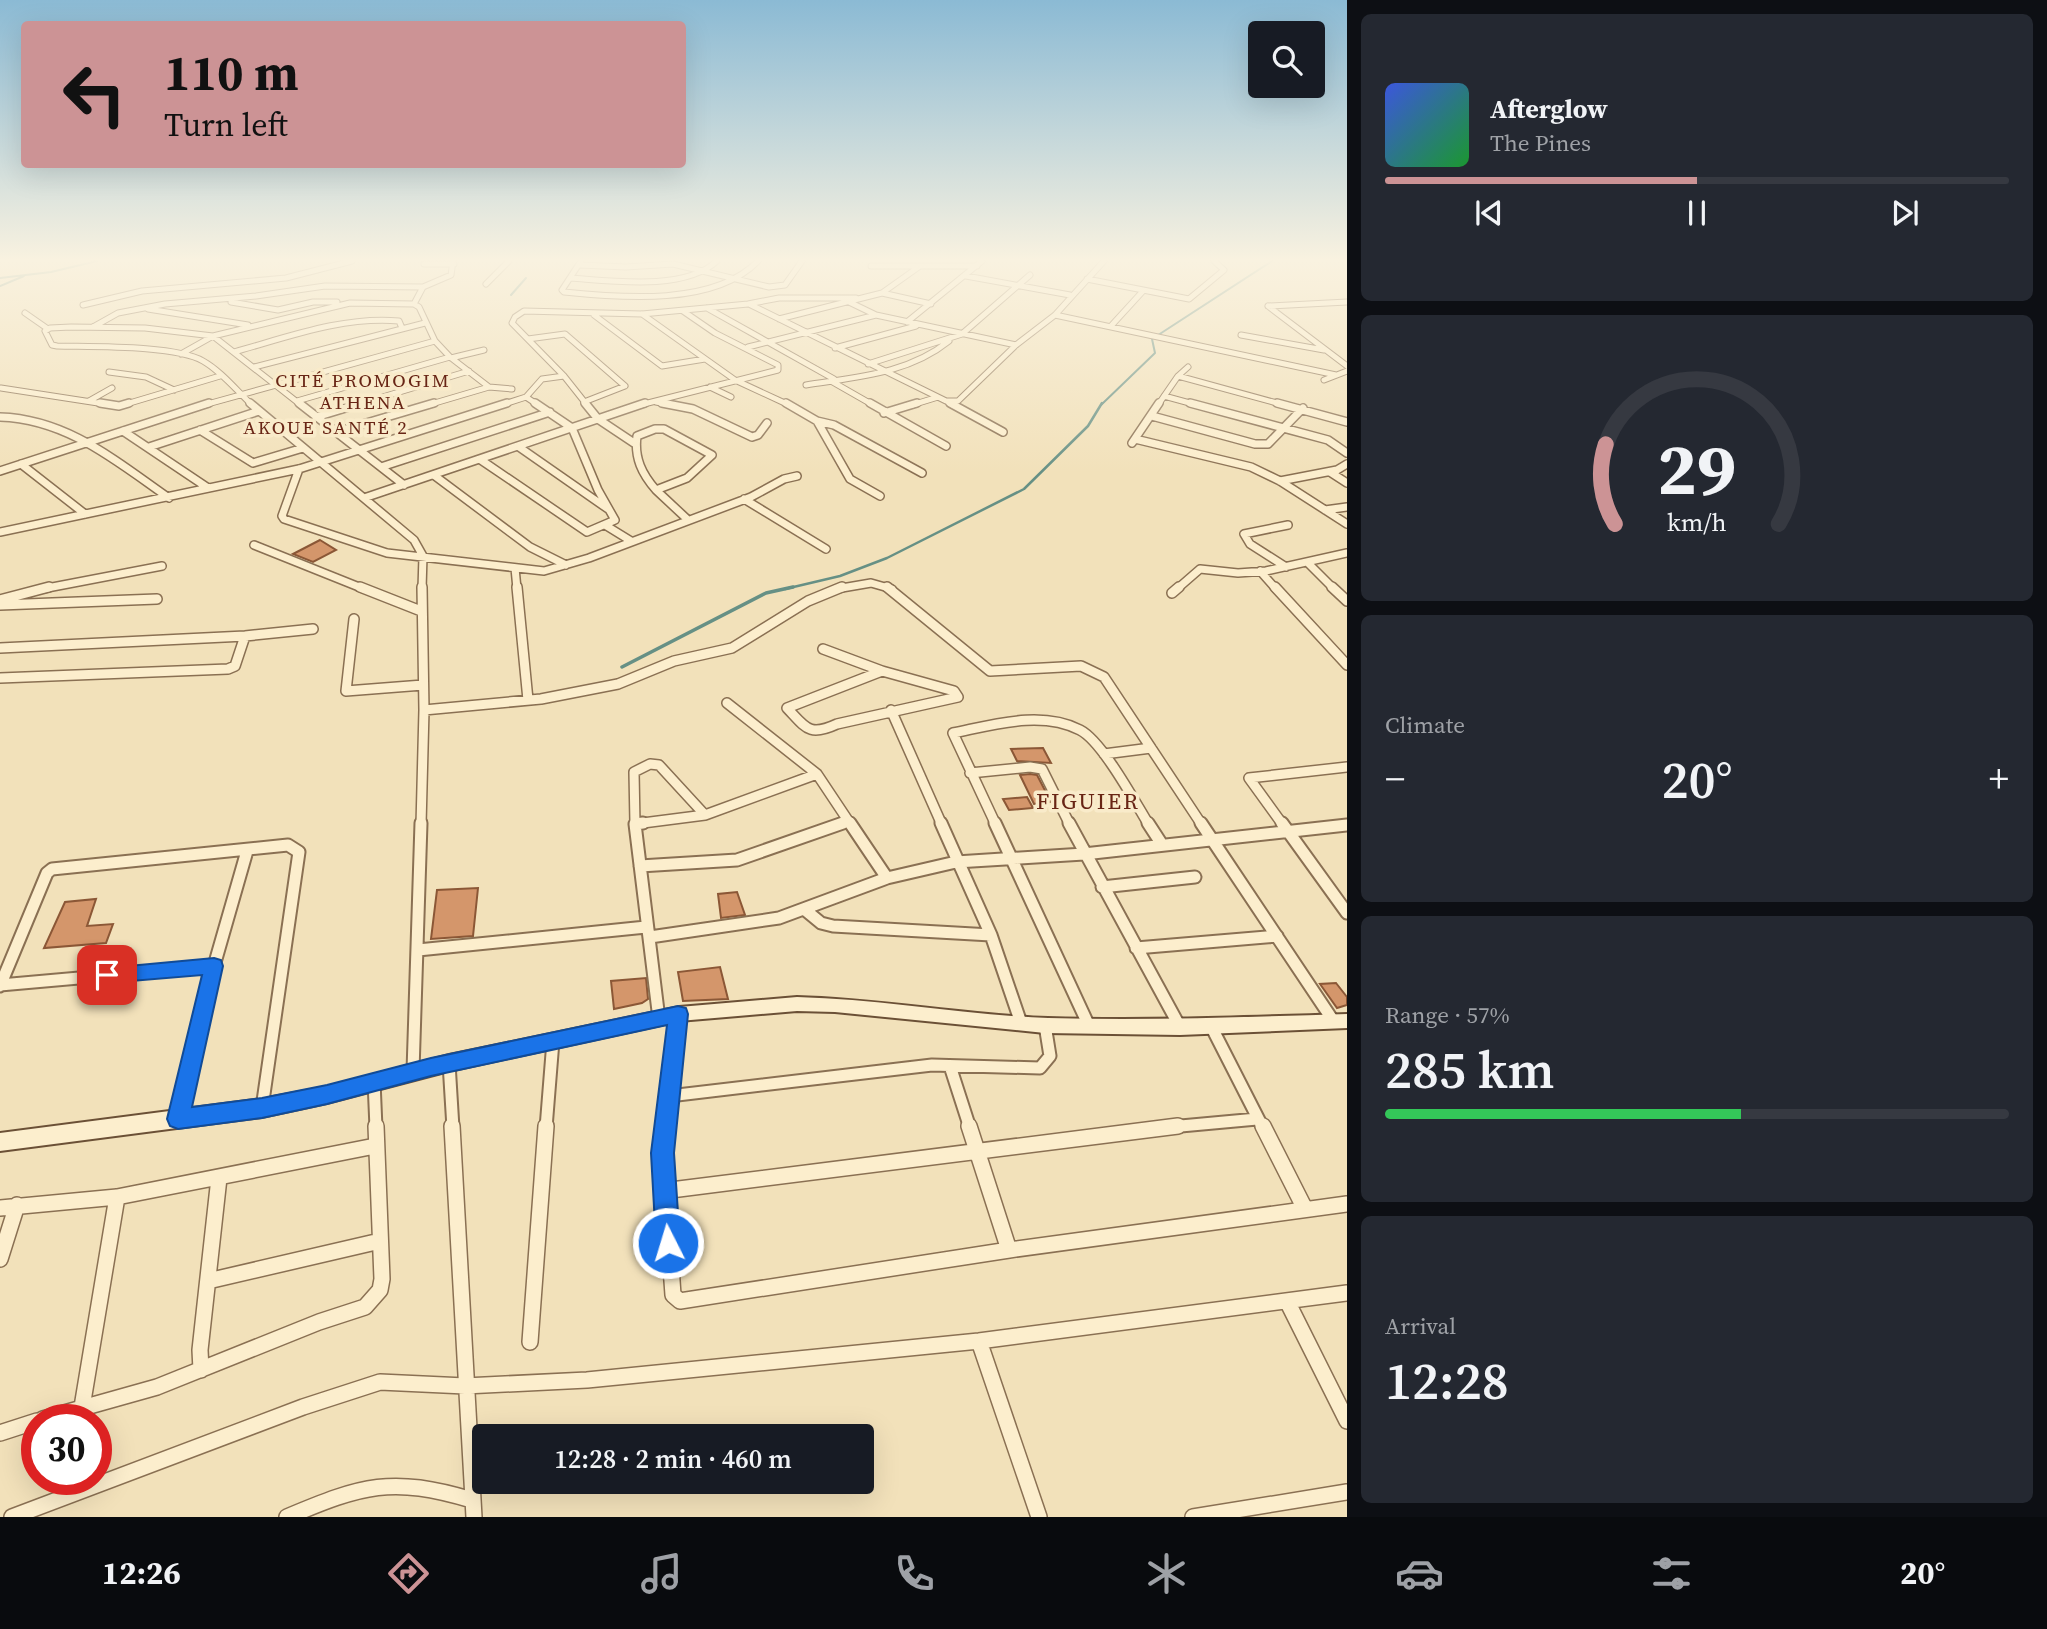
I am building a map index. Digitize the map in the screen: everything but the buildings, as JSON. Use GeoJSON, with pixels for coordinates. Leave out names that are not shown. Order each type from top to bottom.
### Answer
{"type":"FeatureCollection","features":[{"type":"Feature","properties":{"kind":"street"},"geometry":{"type":"LineString","coordinates":[[46,332],[52,345],[57,346],[121,347],[181,355],[203,361],[414,540],[423,556],[421,611],[424,710],[413,1071]]}},
{"type":"Feature","properties":{"kind":"street"},"geometry":{"type":"LineString","coordinates":[[177,332],[213,336],[404,485]]}},
{"type":"Feature","properties":{"kind":"street"},"geometry":{"type":"LineString","coordinates":[[181,355],[213,336],[231,332]]}},
{"type":"Feature","properties":{"kind":"street"},"geometry":{"type":"LineString","coordinates":[[234,352],[312,332]]}},
{"type":"Feature","properties":{"kind":"street"},"geometry":{"type":"LineString","coordinates":[[254,368],[390,332]]}},
{"type":"Feature","properties":{"kind":"street"},"geometry":{"type":"LineString","coordinates":[[430,332],[450,358],[489,387]]}},
{"type":"Feature","properties":{"kind":"street"},"geometry":{"type":"LineString","coordinates":[[521,332],[564,376],[598,419],[634,443]]}},
{"type":"Feature","properties":{"kind":"street"},"geometry":{"type":"LineString","coordinates":[[617,332],[662,366],[705,359]]}},
{"type":"Feature","properties":{"kind":"street"},"geometry":{"type":"LineString","coordinates":[[667,332],[735,380],[803,411],[817,421],[834,425],[922,473]]}},
{"type":"Feature","properties":{"kind":"street"},"geometry":{"type":"LineString","coordinates":[[364,498],[653,401],[778,370],[778,365],[748,347],[713,332]]}},
{"type":"Feature","properties":{"kind":"street"},"geometry":{"type":"LineString","coordinates":[[750,332],[946,446]]}},
{"type":"Feature","properties":{"kind":"street"},"geometry":{"type":"LineString","coordinates":[[748,347],[811,332]]}},
{"type":"Feature","properties":{"kind":"street"},"geometry":{"type":"LineString","coordinates":[[835,348],[894,332]]}},
{"type":"Feature","properties":{"kind":"street"},"geometry":{"type":"LineString","coordinates":[[951,332],[1016,345]]}},
{"type":"Feature","properties":{"kind":"street"},"geometry":{"type":"LineString","coordinates":[[867,364],[964,332]]}},
{"type":"Feature","properties":{"kind":"street"},"geometry":{"type":"LineString","coordinates":[[946,401],[958,401],[1033,332]]}},
{"type":"Feature","properties":{"kind":"street"},"geometry":{"type":"LineString","coordinates":[[1138,332],[1336,375]]}},
{"type":"Feature","properties":{"kind":"street"},"geometry":{"type":"LineString","coordinates":[[1302,332],[1347,366]]}},
{"type":"Feature","properties":{"kind":"street"},"geometry":{"type":"LineString","coordinates":[[806,333],[946,401],[1003,432]]}},
{"type":"Feature","properties":{"kind":"street"},"geometry":{"type":"LineString","coordinates":[[528,339],[565,334],[625,386],[584,402]]}},
{"type":"Feature","properties":{"kind":"street"},"geometry":{"type":"LineString","coordinates":[[1241,335],[1328,351]]}},
{"type":"Feature","properties":{"kind":"street"},"geometry":{"type":"LineString","coordinates":[[807,385],[883,371],[936,355],[952,338]]}},
{"type":"Feature","properties":{"kind":"street"},"geometry":{"type":"LineString","coordinates":[[0,471],[240,393],[435,341]]}},
{"type":"Feature","properties":{"kind":"street"},"geometry":{"type":"LineString","coordinates":[[297,401],[484,351]]}},
{"type":"Feature","properties":{"kind":"street"},"geometry":{"type":"LineString","coordinates":[[1188,367],[1178,376],[1133,442],[1238,463],[1280,481],[1347,524]]}},
{"type":"Feature","properties":{"kind":"street"},"geometry":{"type":"LineString","coordinates":[[316,417],[469,371]]}},
{"type":"Feature","properties":{"kind":"street"},"geometry":{"type":"LineString","coordinates":[[1324,380],[1347,371]]}},
{"type":"Feature","properties":{"kind":"street"},"geometry":{"type":"LineString","coordinates":[[109,372],[146,377],[174,390]]}},
{"type":"Feature","properties":{"kind":"street"},"geometry":{"type":"LineString","coordinates":[[1,387],[127,405],[220,376]]}},
{"type":"Feature","properties":{"kind":"street"},"geometry":{"type":"LineString","coordinates":[[0,532],[299,469],[526,397],[542,379],[564,376]]}},
{"type":"Feature","properties":{"kind":"street"},"geometry":{"type":"LineString","coordinates":[[1178,376],[1347,422]]}},
{"type":"Feature","properties":{"kind":"street"},"geometry":{"type":"LineString","coordinates":[[336,432],[489,387],[512,389]]}},
{"type":"Feature","properties":{"kind":"street"},"geometry":{"type":"LineString","coordinates":[[710,387],[731,397]]}},
{"type":"Feature","properties":{"kind":"street"},"geometry":{"type":"LineString","coordinates":[[89,401],[112,388]]}},
{"type":"Feature","properties":{"kind":"street"},"geometry":{"type":"LineString","coordinates":[[1164,396],[1328,440],[1347,453]]}},
{"type":"Feature","properties":{"kind":"street"},"geometry":{"type":"LineString","coordinates":[[481,460],[587,532],[615,520],[598,490],[572,428],[526,397]]}},
{"type":"Feature","properties":{"kind":"street"},"geometry":{"type":"LineString","coordinates":[[884,412],[938,397]]}},
{"type":"Feature","properties":{"kind":"street"},"geometry":{"type":"LineString","coordinates":[[653,401],[693,409],[752,437],[758,435],[767,423]]}},
{"type":"Feature","properties":{"kind":"street"},"geometry":{"type":"LineString","coordinates":[[1152,416],[1255,444],[1268,444],[1303,408]]}},
{"type":"Feature","properties":{"kind":"street"},"geometry":{"type":"LineString","coordinates":[[149,447],[259,411]]}},
{"type":"Feature","properties":{"kind":"street"},"geometry":{"type":"LineString","coordinates":[[381,467],[550,412]]}},
{"type":"Feature","properties":{"kind":"street"},"geometry":{"type":"LineString","coordinates":[[0,416],[41,420],[86,442],[169,498]]}},
{"type":"Feature","properties":{"kind":"street"},"geometry":{"type":"LineString","coordinates":[[817,421],[850,480],[880,496]]}},
{"type":"Feature","properties":{"kind":"street"},"geometry":{"type":"LineString","coordinates":[[200,429],[248,462],[258,462],[303,448]]}},
{"type":"Feature","properties":{"kind":"street"},"geometry":{"type":"LineString","coordinates":[[654,491],[682,480],[712,457],[660,429],[636,436],[634,443],[641,468],[654,491],[687,519]]}},
{"type":"Feature","properties":{"kind":"street"},"geometry":{"type":"LineString","coordinates":[[123,430],[208,488]]}},
{"type":"Feature","properties":{"kind":"street"},"geometry":{"type":"LineString","coordinates":[[519,447],[611,511]]}},
{"type":"Feature","properties":{"kind":"street"},"geometry":{"type":"LineString","coordinates":[[21,464],[85,514]]}},
{"type":"Feature","properties":{"kind":"street"},"geometry":{"type":"LineString","coordinates":[[1280,481],[1329,472],[1347,464]]}},
{"type":"Feature","properties":{"kind":"street"},"geometry":{"type":"LineString","coordinates":[[299,469],[282,516],[284,519],[387,553],[544,570],[567,565],[744,499],[784,479],[797,476]]}},
{"type":"Feature","properties":{"kind":"street"},"geometry":{"type":"LineString","coordinates":[[1329,472],[1347,483]]}},
{"type":"Feature","properties":{"kind":"street"},"geometry":{"type":"LineString","coordinates":[[435,476],[530,547],[567,565]]}},
{"type":"Feature","properties":{"kind":"street"},"geometry":{"type":"LineString","coordinates":[[744,499],[826,549]]}},
{"type":"Feature","properties":{"kind":"street"},"geometry":{"type":"LineString","coordinates":[[1325,510],[1347,507]]}},
{"type":"Feature","properties":{"kind":"street"},"geometry":{"type":"LineString","coordinates":[[605,525],[631,541]]}},
{"type":"Feature","properties":{"kind":"street"},"geometry":{"type":"LineString","coordinates":[[1286,567],[1250,544],[1244,534],[1288,525]]}},
{"type":"Feature","properties":{"kind":"street"},"geometry":{"type":"LineString","coordinates":[[254,545],[421,611]]}},
{"type":"Feature","properties":{"kind":"street"},"geometry":{"type":"LineString","coordinates":[[1172,593],[1200,569],[1237,573],[1260,571],[1347,553]]}},
{"type":"Feature","properties":{"kind":"street"},"geometry":{"type":"LineString","coordinates":[[1308,563],[1347,601]]}},
{"type":"Feature","properties":{"kind":"street"},"geometry":{"type":"LineString","coordinates":[[0,602],[48,587],[162,566]]}},
{"type":"Feature","properties":{"kind":"street"},"geometry":{"type":"LineString","coordinates":[[515,568],[528,701]]}},
{"type":"Feature","properties":{"kind":"street"},"geometry":{"type":"LineString","coordinates":[[1260,571],[1347,665]]}},
{"type":"Feature","properties":{"kind":"street"},"geometry":{"type":"LineString","coordinates":[[424,710],[528,701],[612,686],[646,670],[679,659],[731,648],[800,604],[867,581],[891,588],[990,671],[1071,666],[1089,668],[1098,673],[1277,936],[1340,1021]]}},
{"type":"Feature","properties":{"kind":"street"},"geometry":{"type":"LineString","coordinates":[[0,602],[157,599]]}},
{"type":"Feature","properties":{"kind":"street"},"geometry":{"type":"LineString","coordinates":[[354,619],[346,691],[423,685]]}},
{"type":"Feature","properties":{"kind":"street"},"geometry":{"type":"LineString","coordinates":[[0,648],[245,636],[313,629]]}},
{"type":"Feature","properties":{"kind":"street"},"geometry":{"type":"LineString","coordinates":[[0,678],[228,669],[235,666],[245,636]]}},
{"type":"Feature","properties":{"kind":"street"},"geometry":{"type":"LineString","coordinates":[[823,649],[881,671],[958,695],[952,699],[836,724],[815,733],[787,708],[881,671]]}},
{"type":"Feature","properties":{"kind":"street"},"geometry":{"type":"LineString","coordinates":[[727,703],[817,774],[887,878]]}},
{"type":"Feature","properties":{"kind":"street"},"geometry":{"type":"LineString","coordinates":[[891,710],[956,862],[991,935],[1021,1023]]}},
{"type":"Feature","properties":{"kind":"street"},"geometry":{"type":"LineString","coordinates":[[1089,1026],[953,733],[1016,720],[1050,722],[1081,730],[1104,754],[1161,843]]}},
{"type":"Feature","properties":{"kind":"street"},"geometry":{"type":"LineString","coordinates":[[1104,754],[1151,748]]}},
{"type":"Feature","properties":{"kind":"street"},"geometry":{"type":"LineString","coordinates":[[659,1019],[635,824],[634,772],[650,764],[659,765],[705,815]]}},
{"type":"Feature","properties":{"kind":"street"},"geometry":{"type":"LineString","coordinates":[[970,773],[1030,767],[1042,769],[1102,887],[1180,1027]]}},
{"type":"Feature","properties":{"kind":"street"},"geometry":{"type":"LineString","coordinates":[[1347,767],[1249,778],[1285,831],[1347,912]]}},
{"type":"Feature","properties":{"kind":"street"},"geometry":{"type":"LineString","coordinates":[[635,824],[705,815],[817,774]]}},
{"type":"Feature","properties":{"kind":"street"},"geometry":{"type":"LineString","coordinates":[[640,866],[737,860],[849,821]]}},
{"type":"Feature","properties":{"kind":"street"},"geometry":{"type":"LineString","coordinates":[[418,950],[648,932],[779,918],[887,878],[956,862],[1084,853],[1347,825]]}},
{"type":"Feature","properties":{"kind":"street"},"geometry":{"type":"LineString","coordinates":[[214,966],[0,986],[47,873],[52,869],[288,845],[299,852],[262,1108]]}},
{"type":"Feature","properties":{"kind":"street"},"geometry":{"type":"LineString","coordinates":[[178,1119],[214,966],[247,851]]}},
{"type":"Feature","properties":{"kind":"street"},"geometry":{"type":"LineString","coordinates":[[1102,887],[1195,877]]}},
{"type":"Feature","properties":{"kind":"street"},"geometry":{"type":"LineString","coordinates":[[804,909],[821,923],[833,926],[991,935]]}},
{"type":"Feature","properties":{"kind":"street"},"geometry":{"type":"LineString","coordinates":[[1136,948],[1277,936]]}},
{"type":"Feature","properties":{"kind":"street"},"geometry":{"type":"LineString","coordinates":[[0,1142],[262,1108],[327,1095],[413,1071],[678,1014],[797,1004],[1045,1026],[1180,1027],[1340,1021]]}},
{"type":"Feature","properties":{"kind":"street"},"geometry":{"type":"LineString","coordinates":[[678,1014],[663,1153],[663,1191],[673,1295],[680,1301],[1009,1250],[1347,1204]]}},
{"type":"Feature","properties":{"kind":"street"},"geometry":{"type":"LineString","coordinates":[[669,1096],[932,1065],[1040,1069],[1050,1056],[1045,1026]]}},
{"type":"Feature","properties":{"kind":"street"},"geometry":{"type":"LineString","coordinates":[[1211,1026],[1305,1209]]}},
{"type":"Feature","properties":{"kind":"street"},"geometry":{"type":"LineString","coordinates":[[530,1342],[553,1041]]}},
{"type":"Feature","properties":{"kind":"street"},"geometry":{"type":"LineString","coordinates":[[449,1063],[473,1509]]}},
{"type":"Feature","properties":{"kind":"street"},"geometry":{"type":"LineString","coordinates":[[950,1066],[1009,1250]]}},
{"type":"Feature","properties":{"kind":"street"},"geometry":{"type":"LineString","coordinates":[[93,1404],[157,1387],[319,1322],[365,1307],[380,1290],[374,1081]]}},
{"type":"Feature","properties":{"kind":"street"},"geometry":{"type":"LineString","coordinates":[[663,1191],[1149,1129],[1257,1119]]}},
{"type":"Feature","properties":{"kind":"street"},"geometry":{"type":"LineString","coordinates":[[0,1208],[117,1197],[375,1146]]}},
{"type":"Feature","properties":{"kind":"street"},"geometry":{"type":"LineString","coordinates":[[201,1370],[200,1350],[219,1178]]}},
{"type":"Feature","properties":{"kind":"street"},"geometry":{"type":"LineString","coordinates":[[82,1404],[117,1197]]}},
{"type":"Feature","properties":{"kind":"street"},"geometry":{"type":"LineString","coordinates":[[0,1259],[16,1205]]}},
{"type":"Feature","properties":{"kind":"street"},"geometry":{"type":"LineString","coordinates":[[208,1281],[380,1241]]}},
{"type":"Feature","properties":{"kind":"street"},"geometry":{"type":"LineString","coordinates":[[12,1517],[303,1407],[380,1382],[465,1386],[587,1380],[979,1341],[1347,1293]]}},
{"type":"Feature","properties":{"kind":"street"},"geometry":{"type":"LineString","coordinates":[[1287,1301],[1347,1421]]}},
{"type":"Feature","properties":{"kind":"street"},"geometry":{"type":"LineString","coordinates":[[979,1341],[1040,1517]]}},
{"type":"Feature","properties":{"kind":"street"},"geometry":{"type":"LineString","coordinates":[[0,1433],[21,1426]]}},
{"type":"Feature","properties":{"kind":"street"},"geometry":{"type":"LineString","coordinates":[[287,1517],[385,1485],[437,1489],[473,1509]]}},
{"type":"Feature","properties":{"kind":"street"},"geometry":{"type":"LineString","coordinates":[[1193,1517],[1347,1492]]}},
{"type":"Feature","properties":{"kind":"waterway"},"geometry":{"type":"LineString","coordinates":[[1101,405],[1155,353],[1152,339],[1163,332]]}},
{"type":"Feature","properties":{"kind":"waterway"},"geometry":{"type":"LineString","coordinates":[[785,589],[840,576],[887,558],[1024,489],[1088,426],[1102,403]]}},
{"type":"Feature","properties":{"kind":"waterway"},"geometry":{"type":"LineString","coordinates":[[622,667],[766,593],[793,587]]}},
{"type":"Feature","properties":{"kind":"district","name":"CITÉ PROMOGIM ATHENA"},"geometry":{"type":"Point","coordinates":[363,391]}},
{"type":"Feature","properties":{"kind":"district","name":"AKOUE SANTÉ 2"},"geometry":{"type":"Point","coordinates":[326,427]}},
{"type":"Feature","properties":{"kind":"district","name":"FIGUIER"},"geometry":{"type":"Point","coordinates":[1088,801]}},
{"type":"Feature","properties":{"kind":"route"},"geometry":{"type":"LineString","coordinates":[[107,975],[214,966],[178,1119],[262,1108],[327,1095],[431,1067],[678,1014],[663,1153],[663,1191],[668,1243]]}}]}
